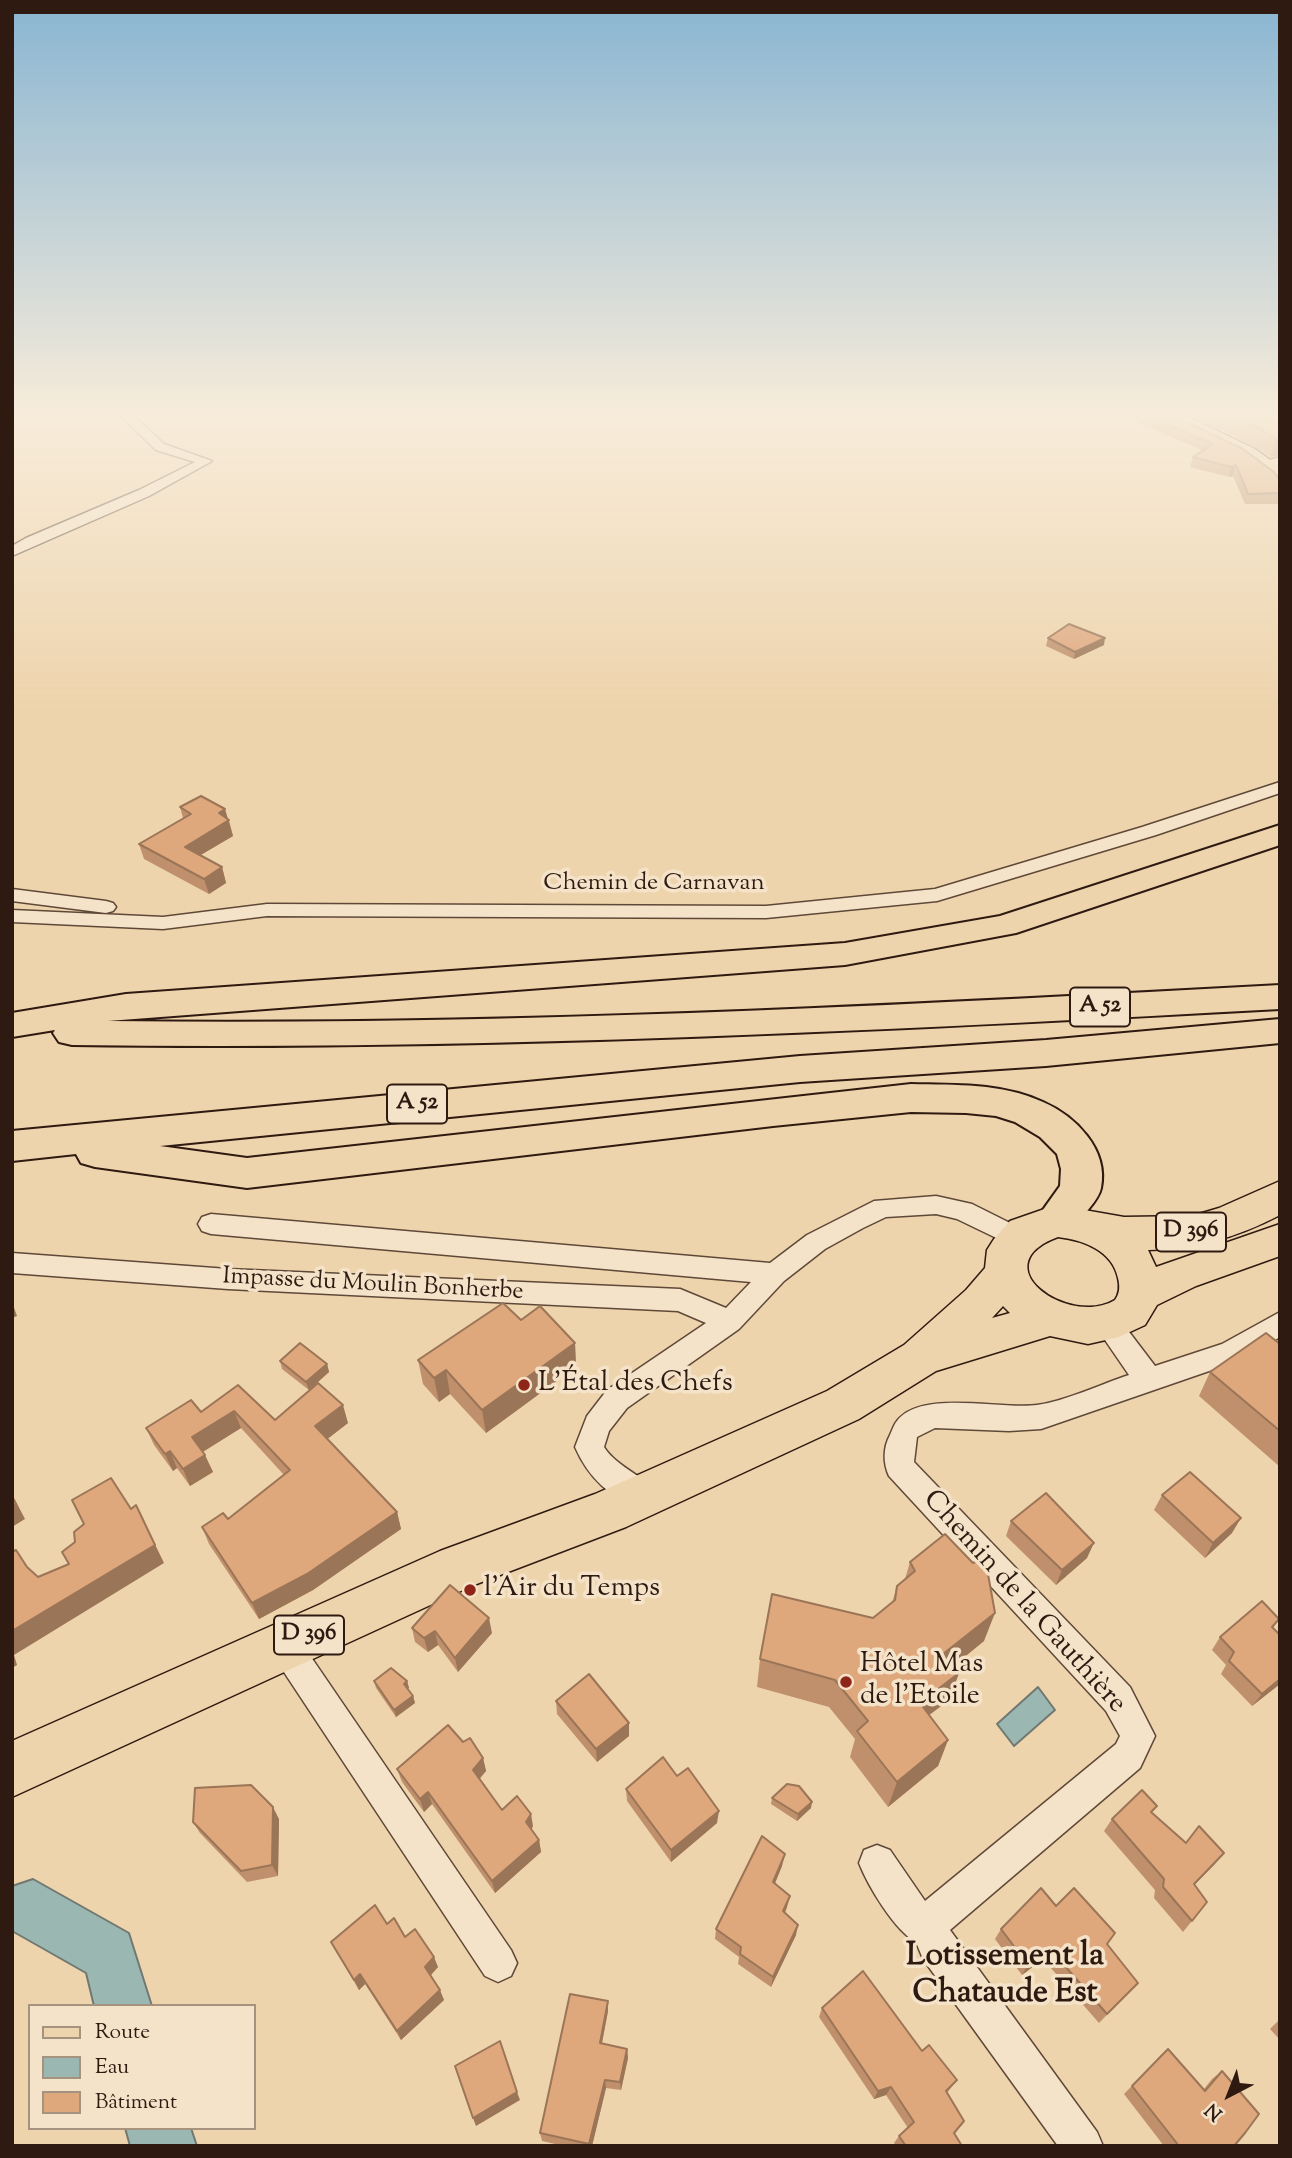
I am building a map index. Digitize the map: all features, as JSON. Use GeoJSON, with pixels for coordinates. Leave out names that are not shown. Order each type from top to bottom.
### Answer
{"type":"FeatureCollection","features":[{"type":"Feature","properties":{"kind":"highway"},"geometry":{"type":"LineString","coordinates":[[12,1025],[126,1006],[845,954],[1004,926],[1086,901],[1280,834]]}},
{"type":"Feature","properties":{"kind":"highway","name":"A 52"},"geometry":{"type":"LineString","coordinates":[[12,1031],[251,1037],[592,1031],[1280,997]]}},
{"type":"Feature","properties":{"kind":"highway"},"geometry":{"type":"LineString","coordinates":[[1046,1053],[1280,1031]]}},
{"type":"Feature","properties":{"kind":"highway","name":"A 52"},"geometry":{"type":"LineString","coordinates":[[23,1145],[800,1069],[1046,1053],[1280,1046]]}},
{"type":"Feature","properties":{"kind":"highway"},"geometry":{"type":"LineString","coordinates":[[23,1145],[247,1173],[773,1112],[911,1098],[966,1099],[999,1102],[1029,1112],[1054,1127],[1075,1148],[1082,1169],[1080,1190],[1056,1222]]}},
{"type":"Feature","properties":{"kind":"main road","name":"D 396"},"geometry":{"type":"LineString","coordinates":[[1096,1230],[1147,1236],[1186,1234],[1225,1222],[1280,1196]]}},
{"type":"Feature","properties":{"kind":"main road"},"geometry":{"type":"LineString","coordinates":[[1056,1222],[1076,1223],[1096,1230],[1115,1241],[1130,1255],[1139,1272],[1141,1294],[1138,1303],[1127,1316],[1107,1324],[1081,1327],[1049,1319],[1029,1307],[1014,1291],[1011,1255],[1033,1226],[1056,1222]]}},
{"type":"Feature","properties":{"kind":"main road","name":"D 396"},"geometry":{"type":"LineString","coordinates":[[1141,1294],[1181,1274],[1280,1240]]}},
{"type":"Feature","properties":{"kind":"main road","name":"D 396"},"geometry":{"type":"LineString","coordinates":[[12,1769],[458,1568],[626,1503],[843,1405],[920,1358],[981,1302],[1011,1255]]}},
{"type":"Feature","properties":{"kind":"main road","name":"D 396"},"geometry":{"type":"LineString","coordinates":[[920,1358],[1049,1319]]}},
{"type":"Feature","properties":{"kind":"street"},"geometry":{"type":"LineString","coordinates":[[12,552],[97,513]]}},
{"type":"Feature","properties":{"kind":"street","name":"Chemin de Carnavan"},"geometry":{"type":"LineString","coordinates":[[12,916],[163,923],[267,910],[766,912],[937,895],[1149,831],[1280,787]]}},
{"type":"Feature","properties":{"kind":"street"},"geometry":{"type":"LineString","coordinates":[[12,895],[124,909],[267,910]]}},
{"type":"Feature","properties":{"kind":"street"},"geometry":{"type":"LineString","coordinates":[[626,1503],[614,1480],[596,1464],[589,1447],[597,1425],[617,1399],[730,1321],[775,1274],[816,1242],[883,1208],[936,1205],[964,1211],[1011,1255]]}},
{"type":"Feature","properties":{"kind":"street"},"geometry":{"type":"LineString","coordinates":[[211,1224],[775,1274]]}},
{"type":"Feature","properties":{"kind":"street","name":"Impasse du Moulin Bonherbe"},"geometry":{"type":"LineString","coordinates":[[12,1263],[229,1279],[680,1300],[730,1321]]}},
{"type":"Feature","properties":{"kind":"street","name":"Chemin de la Gauthière"},"geometry":{"type":"LineString","coordinates":[[931,1930],[934,1918],[1128,1756],[1138,1736],[1118,1699],[899,1467],[897,1446],[911,1425],[932,1414],[967,1414],[1008,1419],[1041,1417],[1231,1352],[1280,1323]]}},
{"type":"Feature","properties":{"kind":"street"},"geometry":{"type":"LineString","coordinates":[[1107,1324],[1149,1380]]}},
{"type":"Feature","properties":{"kind":"street"},"geometry":{"type":"LineString","coordinates":[[285,1646],[498,1963]]}},
{"type":"Feature","properties":{"kind":"street"},"geometry":{"type":"LineString","coordinates":[[877,1863],[918,1923],[931,1930],[936,1946],[943,1956],[1083,2146]]}},
{"type":"Feature","properties":{"kind":"water"},"geometry":{"type":"Polygon","coordinates":[[[1038,1687],[1055,1710],[1014,1746],[997,1724],[1038,1687]]]}},
{"type":"Feature","properties":{"kind":"water"},"geometry":{"type":"Polygon","coordinates":[[[33,1879],[129,1933],[151,2004],[94,2004],[86,1973],[12,1931],[12,1886],[33,1879]]]}},
{"type":"Feature","properties":{"kind":"water"},"geometry":{"type":"Polygon","coordinates":[[[126,2130],[192,2130],[197,2146],[130,2146],[126,2130]]]}},
{"type":"Feature","properties":{"kind":"building"},"geometry":{"type":"Polygon","coordinates":[[[1069,624],[1105,638],[1075,652],[1048,638],[1069,624]]]}},
{"type":"Feature","properties":{"kind":"building"},"geometry":{"type":"Polygon","coordinates":[[[201,796],[225,809],[219,813],[229,820],[185,847],[222,867],[204,879],[139,844],[191,814],[180,807],[201,796]]]}},
{"type":"Feature","properties":{"kind":"building"},"geometry":{"type":"Polygon","coordinates":[[[503,1303],[521,1320],[540,1306],[575,1343],[482,1410],[446,1370],[434,1378],[418,1360],[503,1303]]]}},
{"type":"Feature","properties":{"kind":"building"},"geometry":{"type":"Polygon","coordinates":[[[1266,1333],[1280,1344],[1280,1431],[1210,1372],[1266,1333]]]}},
{"type":"Feature","properties":{"kind":"building"},"geometry":{"type":"Polygon","coordinates":[[[300,1343],[327,1364],[306,1382],[280,1361],[300,1343]]]}},
{"type":"Feature","properties":{"kind":"building"},"geometry":{"type":"Polygon","coordinates":[[[318,1383],[343,1405],[315,1426],[397,1512],[307,1574],[252,1603],[202,1527],[223,1513],[228,1519],[290,1470],[234,1411],[192,1437],[205,1455],[183,1469],[170,1451],[165,1454],[146,1428],[191,1400],[201,1412],[238,1385],[275,1420],[318,1383]]]}},
{"type":"Feature","properties":{"kind":"building"},"geometry":{"type":"Polygon","coordinates":[[[1190,1472],[1241,1518],[1213,1543],[1162,1495],[1190,1472]]]}},
{"type":"Feature","properties":{"kind":"building"},"geometry":{"type":"Polygon","coordinates":[[[111,1478],[131,1509],[136,1505],[155,1545],[12,1631],[12,1552],[16,1550],[27,1567],[38,1577],[69,1564],[62,1552],[75,1542],[74,1532],[84,1524],[72,1500],[111,1478]]]}},
{"type":"Feature","properties":{"kind":"building"},"geometry":{"type":"Polygon","coordinates":[[[1046,1493],[1094,1543],[1062,1570],[1011,1521],[1046,1493]]]}},
{"type":"Feature","properties":{"kind":"building","name":"Hôtel Mas de l'Etoile"},"geometry":{"type":"Polygon","coordinates":[[[945,1534],[973,1563],[977,1561],[988,1574],[995,1613],[943,1654],[959,1673],[920,1703],[948,1740],[897,1782],[857,1731],[868,1721],[835,1680],[760,1659],[772,1594],[873,1618],[895,1600],[897,1586],[915,1571],[910,1562],[945,1534]]]}},
{"type":"Feature","properties":{"kind":"building"},"geometry":{"type":"Polygon","coordinates":[[[450,1585],[489,1618],[455,1658],[435,1631],[424,1638],[412,1628],[450,1585]]]}},
{"type":"Feature","properties":{"kind":"building"},"geometry":{"type":"Polygon","coordinates":[[[1262,1601],[1279,1619],[1272,1627],[1280,1635],[1280,1679],[1262,1694],[1229,1661],[1234,1652],[1220,1637],[1262,1601]]]}},
{"type":"Feature","properties":{"kind":"building"},"geometry":{"type":"Polygon","coordinates":[[[391,1668],[407,1681],[404,1684],[413,1696],[394,1710],[374,1681],[391,1668]]]}},
{"type":"Feature","properties":{"kind":"building"},"geometry":{"type":"Polygon","coordinates":[[[589,1674],[629,1723],[596,1749],[556,1701],[589,1674]]]}},
{"type":"Feature","properties":{"kind":"building"},"geometry":{"type":"Polygon","coordinates":[[[448,1725],[463,1742],[470,1738],[483,1758],[473,1770],[502,1810],[517,1796],[531,1814],[526,1822],[539,1840],[492,1881],[428,1792],[420,1799],[397,1769],[448,1725]]]}},
{"type":"Feature","properties":{"kind":"building"},"geometry":{"type":"Polygon","coordinates":[[[663,1757],[677,1776],[688,1768],[719,1811],[671,1850],[626,1789],[663,1757]]]}},
{"type":"Feature","properties":{"kind":"building"},"geometry":{"type":"Polygon","coordinates":[[[787,1784],[799,1786],[812,1802],[798,1814],[772,1798],[787,1784]]]}},
{"type":"Feature","properties":{"kind":"building"},"geometry":{"type":"Polygon","coordinates":[[[251,1785],[273,1807],[272,1865],[241,1871],[193,1822],[195,1788],[251,1785]]]}},
{"type":"Feature","properties":{"kind":"building"},"geometry":{"type":"Polygon","coordinates":[[[1142,1790],[1157,1806],[1151,1812],[1186,1843],[1199,1826],[1224,1853],[1194,1884],[1207,1902],[1192,1921],[1163,1887],[1164,1879],[1112,1819],[1142,1790]]]}},
{"type":"Feature","properties":{"kind":"building"},"geometry":{"type":"Polygon","coordinates":[[[762,1836],[785,1854],[773,1882],[790,1896],[783,1911],[798,1925],[773,1977],[740,1954],[741,1947],[716,1929],[762,1836]]]}},
{"type":"Feature","properties":{"kind":"building"},"geometry":{"type":"Polygon","coordinates":[[[1041,1888],[1056,1906],[1074,1888],[1115,1933],[1107,1944],[1138,1983],[1107,2014],[1050,1949],[1028,1965],[1001,1929],[1041,1888]]]}},
{"type":"Feature","properties":{"kind":"building"},"geometry":{"type":"Polygon","coordinates":[[[375,1905],[387,1924],[394,1918],[405,1937],[415,1929],[434,1957],[425,1967],[440,1990],[397,2031],[360,1974],[354,1980],[331,1942],[375,1905]]]}},
{"type":"Feature","properties":{"kind":"building"},"geometry":{"type":"Polygon","coordinates":[[[863,1971],[922,2051],[929,2045],[957,2080],[946,2091],[964,2121],[954,2133],[962,2146],[906,2146],[899,2136],[914,2122],[891,2087],[878,2091],[822,2008],[863,1971]]]}},
{"type":"Feature","properties":{"kind":"building"},"geometry":{"type":"Polygon","coordinates":[[[570,1994],[608,2001],[600,2043],[627,2049],[620,2082],[605,2080],[589,2144],[540,2133],[570,1994]]]}},
{"type":"Feature","properties":{"kind":"building"},"geometry":{"type":"Polygon","coordinates":[[[500,2041],[517,2092],[473,2118],[455,2066],[500,2041]]]}},
{"type":"Feature","properties":{"kind":"building"},"geometry":{"type":"Polygon","coordinates":[[[1168,2049],[1205,2091],[1222,2071],[1259,2114],[1234,2146],[1179,2146],[1132,2086],[1168,2049]]]}},
{"type":"Feature","properties":{"kind":"place","name":"L'Étal des Chefs"},"geometry":{"type":"Point","coordinates":[524,1385]}},
{"type":"Feature","properties":{"kind":"place","name":"l'Air du Temps"},"geometry":{"type":"Point","coordinates":[470,1590]}},
{"type":"Feature","properties":{"kind":"place","name":"Hôtel Mas de l'Etoile"},"geometry":{"type":"Point","coordinates":[846,1682]}},
{"type":"Feature","properties":{"kind":"district","name":"Lotissement la Chataude Est"},"geometry":{"type":"Point","coordinates":[1005,1978]}}]}
